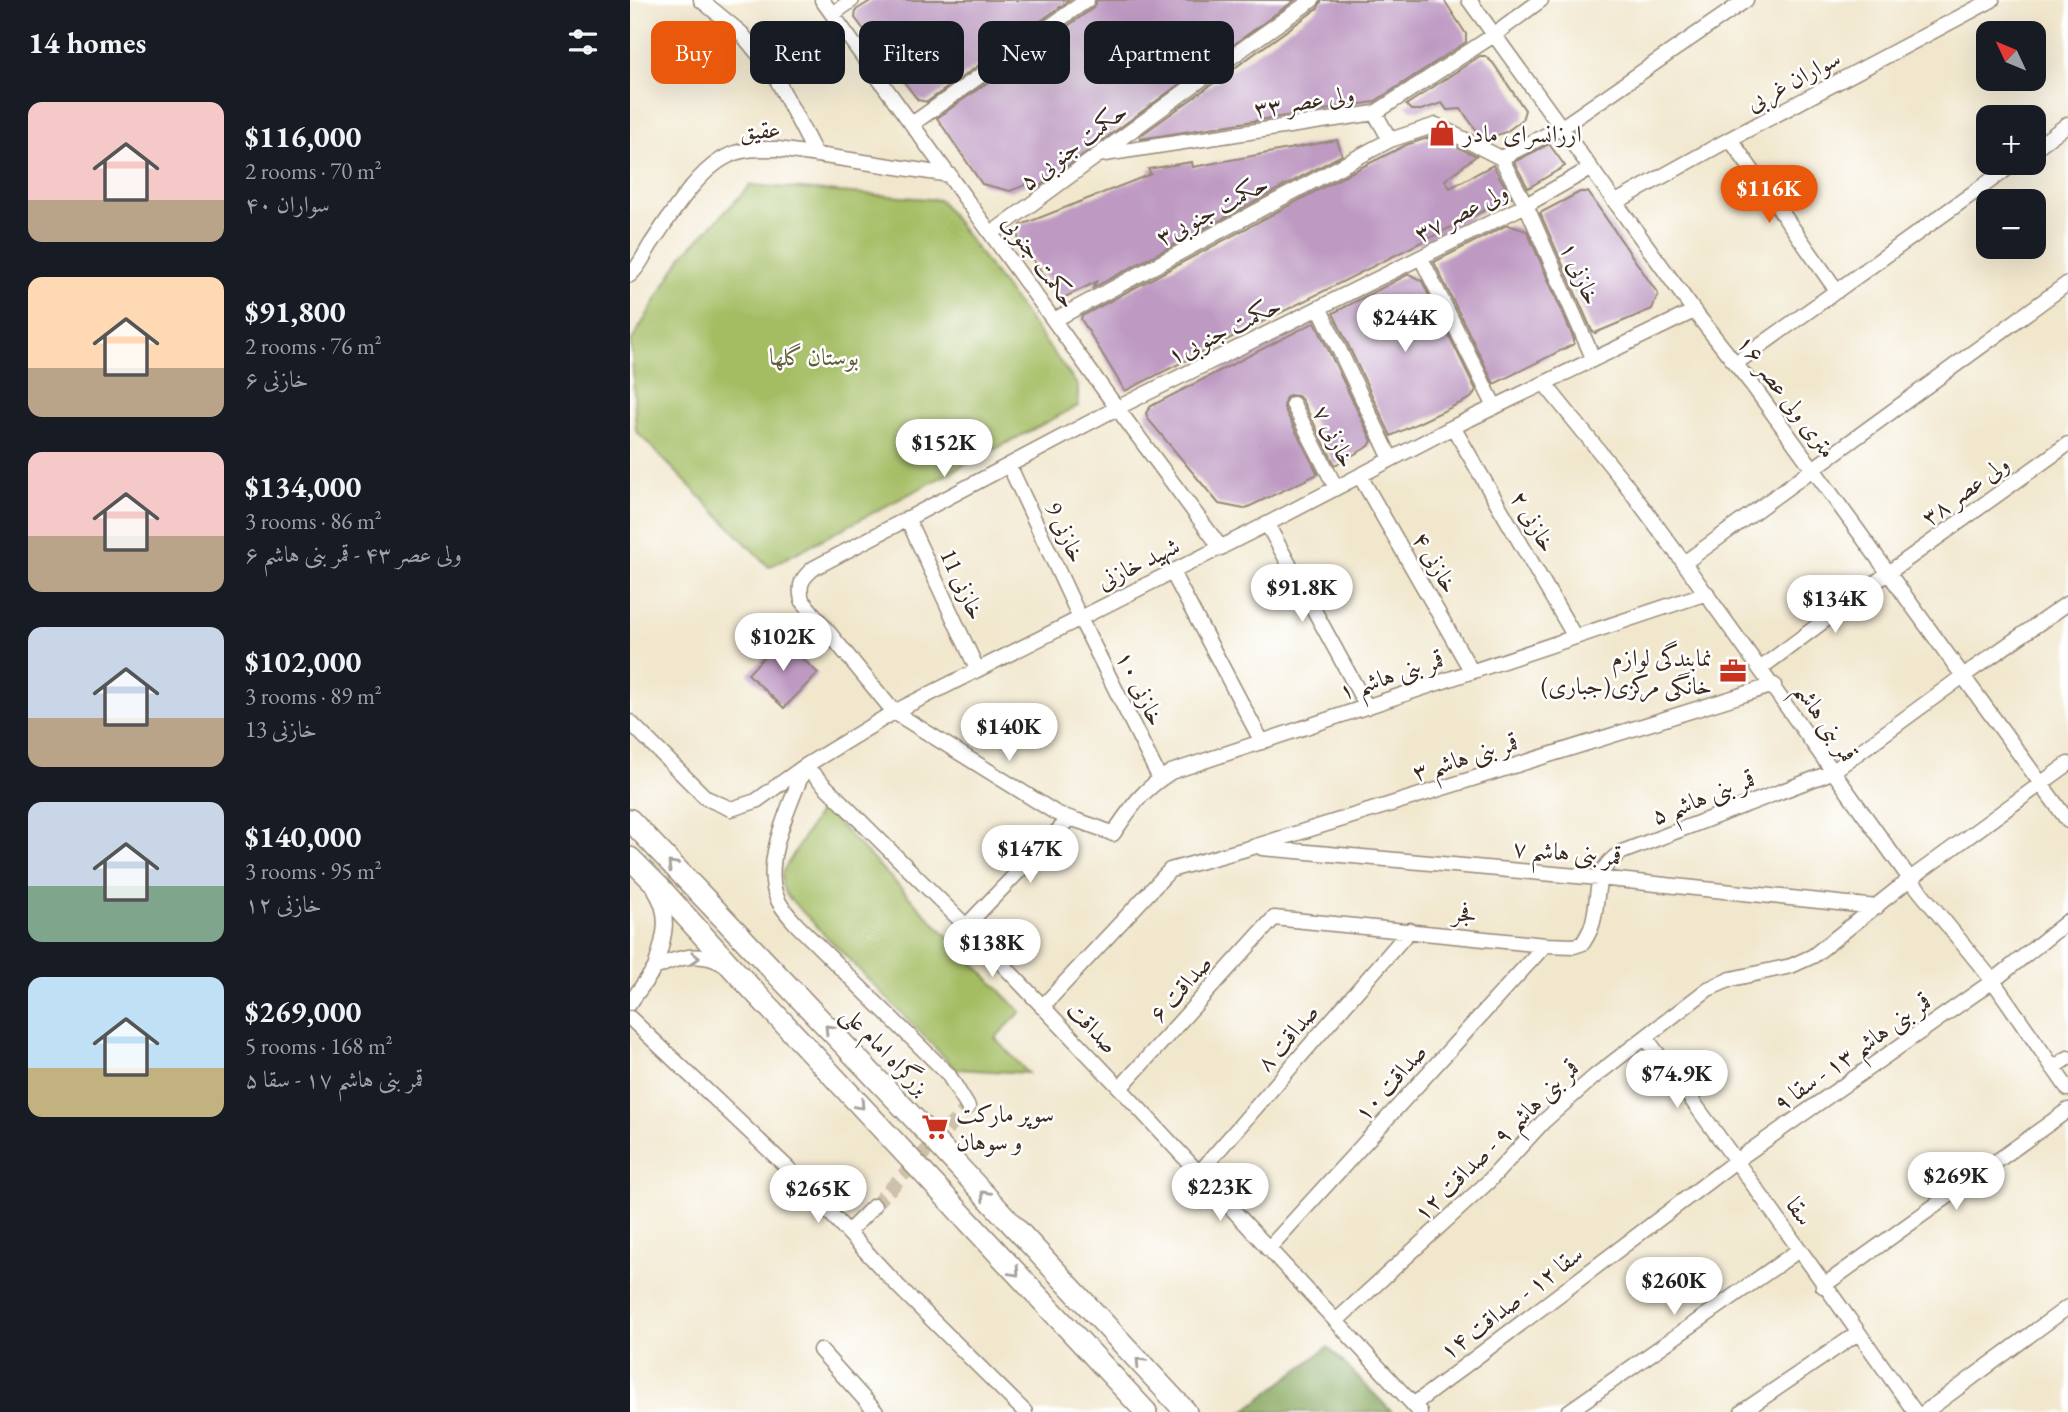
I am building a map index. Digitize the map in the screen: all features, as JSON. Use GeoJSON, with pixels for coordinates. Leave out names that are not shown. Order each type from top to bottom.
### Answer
{"type":"FeatureCollection","features":[{"type":"Feature","properties":{"kind":"highway","name":"بزرگراه امام علی"},"geometry":{"type":"LineString","coordinates":[[630,820],[909,1113],[1186,1412]]}},
{"type":"Feature","properties":{"kind":"highway"},"geometry":{"type":"LineString","coordinates":[[630,858],[663,890],[1146,1412]]}},
{"type":"Feature","properties":{"kind":"street"},"geometry":{"type":"LineString","coordinates":[[701,0],[741,33],[773,72],[816,155]]}},
{"type":"Feature","properties":{"kind":"street","name":"حکمت جنوبی"},"geometry":{"type":"LineString","coordinates":[[822,0],[1221,548]]}},
{"type":"Feature","properties":{"kind":"street"},"geometry":{"type":"LineString","coordinates":[[833,14],[852,0]]}},
{"type":"Feature","properties":{"kind":"street"},"geometry":{"type":"LineString","coordinates":[[912,124],[1087,0]]}},
{"type":"Feature","properties":{"kind":"street","name":"حکمت جنوبی ۵"},"geometry":{"type":"LineString","coordinates":[[992,233],[1312,0]]}},
{"type":"Feature","properties":{"kind":"street","name":"۱۶ متری ولی عصر"},"geometry":{"type":"LineString","coordinates":[[1469,0],[2068,821]]}},
{"type":"Feature","properties":{"kind":"street","name":"ولی عصر ۳۳"},"geometry":{"type":"LineString","coordinates":[[1098,155],[1375,113],[1494,35],[1541,0]]}},
{"type":"Feature","properties":{"kind":"street"},"geometry":{"type":"LineString","coordinates":[[1501,158],[1562,127],[1746,0]]}},
{"type":"Feature","properties":{"kind":"street","name":"سواران غربی"},"geometry":{"type":"LineString","coordinates":[[1616,202],[1992,0]]}},
{"type":"Feature","properties":{"kind":"street"},"geometry":{"type":"LineString","coordinates":[[1375,113],[1390,140]]}},
{"type":"Feature","properties":{"kind":"street"},"geometry":{"type":"LineString","coordinates":[[2046,140],[2068,124]]}},
{"type":"Feature","properties":{"kind":"street","name":"حکمت جنوبی۳"},"geometry":{"type":"LineString","coordinates":[[1054,320],[1390,140],[1436,125],[1501,158]]}},
{"type":"Feature","properties":{"kind":"street"},"geometry":{"type":"LineString","coordinates":[[1730,139],[1837,291]]}},
{"type":"Feature","properties":{"kind":"street","name":"عقیق"},"geometry":{"type":"LineString","coordinates":[[630,275],[638,268],[671,215],[700,178],[716,162],[732,153],[753,149],[778,149],[950,175]]}},
{"type":"Feature","properties":{"kind":"street","name":"خازنی ۱"},"geometry":{"type":"LineString","coordinates":[[1501,158],[1526,205],[1593,358]]}},
{"type":"Feature","properties":{"kind":"street","name":"ولی عصر ۳۷"},"geometry":{"type":"LineString","coordinates":[[1350,293],[1526,205],[1591,168]]}},
{"type":"Feature","properties":{"kind":"street"},"geometry":{"type":"LineString","coordinates":[[1736,363],[1998,175]]}},
{"type":"Feature","properties":{"kind":"street"},"geometry":{"type":"LineString","coordinates":[[1421,258],[1495,407]]}},
{"type":"Feature","properties":{"kind":"street"},"geometry":{"type":"LineString","coordinates":[[1684,563],[2068,283]]}},
{"type":"Feature","properties":{"kind":"street","name":"حکمت جنوبی۱"},"geometry":{"type":"LineString","coordinates":[[894,712],[802,600],[800,584],[805,575],[907,518],[1117,408],[1350,293]]}},
{"type":"Feature","properties":{"kind":"street"},"geometry":{"type":"LineString","coordinates":[[1320,309],[1391,459]]}},
{"type":"Feature","properties":{"kind":"street","name":"شهید خازنی"},"geometry":{"type":"LineString","coordinates":[[630,722],[706,798],[731,809],[756,801],[805,766],[894,712],[1221,548],[1391,459],[1694,311]]}},
{"type":"Feature","properties":{"kind":"street","name":"قمر بنی هاشم"},"geometry":{"type":"LineString","coordinates":[[1544,383],[1624,482],[1707,593],[1774,685],[1832,772],[1910,879],[1993,981],[2068,1089]]}},
{"type":"Feature","properties":{"kind":"street","name":"خازنی ۷"},"geometry":{"type":"LineString","coordinates":[[1293,404],[1336,488]]}},
{"type":"Feature","properties":{"kind":"street","name":"خازنی ۲"},"geometry":{"type":"LineString","coordinates":[[1453,428],[1575,637]]}},
{"type":"Feature","properties":{"kind":"street","name":"ولی عصر ۳۸"},"geometry":{"type":"LineString","coordinates":[[1761,668],[2068,444]]}},
{"type":"Feature","properties":{"kind":"street","name":"خازنی 9"},"geometry":{"type":"LineString","coordinates":[[1009,465],[1080,618]]}},
{"type":"Feature","properties":{"kind":"street","name":"خازنی ۴"},"geometry":{"type":"LineString","coordinates":[[1360,476],[1472,672]]}},
{"type":"Feature","properties":{"kind":"street","name":"خازنی 11"},"geometry":{"type":"LineString","coordinates":[[907,518],[977,669]]}},
{"type":"Feature","properties":{"kind":"street"},"geometry":{"type":"LineString","coordinates":[[1267,524],[1367,707]]}},
{"type":"Feature","properties":{"kind":"street"},"geometry":{"type":"LineString","coordinates":[[1172,572],[1262,741]]}},
{"type":"Feature","properties":{"kind":"street","name":"قمر بنی هاشم ۱"},"geometry":{"type":"LineString","coordinates":[[1069,819],[1113,834],[1139,796],[1171,772],[1707,593]]}},
{"type":"Feature","properties":{"kind":"street","name":"قمر بنی هاشم ۵"},"geometry":{"type":"LineString","coordinates":[[1599,878],[1612,858],[1622,852],[1832,772],[2068,603]]}},
{"type":"Feature","properties":{"kind":"street","name":"خازنی ۱۰"},"geometry":{"type":"LineString","coordinates":[[1080,618],[1160,779]]}},
{"type":"Feature","properties":{"kind":"street","name":"قمر بنی هاشم ۳"},"geometry":{"type":"LineString","coordinates":[[1042,1007],[1170,870],[1253,847],[1774,685]]}},
{"type":"Feature","properties":{"kind":"street"},"geometry":{"type":"LineString","coordinates":[[894,712],[1069,819],[966,926]]}},
{"type":"Feature","properties":{"kind":"street","name":"قمر بنی هاشم ۹ - صداقت ۱۲"},"geometry":{"type":"LineString","coordinates":[[1336,1321],[1489,1182],[1543,1122],[1595,1076],[1708,989],[1731,979],[1791,966],[1813,956],[1910,879],[2068,764]]}},
{"type":"Feature","properties":{"kind":"street"},"geometry":{"type":"LineString","coordinates":[[805,766],[773,861],[777,898],[797,925],[948,1074],[968,1107]]}},
{"type":"Feature","properties":{"kind":"street","name":"صداقت"},"geometry":{"type":"LineString","coordinates":[[805,766],[966,926],[1268,1249]]}},
{"type":"Feature","properties":{"kind":"street","name":"قمر بنی هاشم ۷"},"geometry":{"type":"LineString","coordinates":[[1253,847],[1599,878],[1877,907]]}},
{"type":"Feature","properties":{"kind":"street"},"geometry":{"type":"LineString","coordinates":[[630,1003],[655,968],[665,935],[663,903],[647,876]]}},
{"type":"Feature","properties":{"kind":"street","name":"فجر"},"geometry":{"type":"LineString","coordinates":[[1274,918],[1574,946],[1583,943],[1592,926],[1599,878]]}},
{"type":"Feature","properties":{"kind":"street","name":"صداقت ۶"},"geometry":{"type":"LineString","coordinates":[[1120,1088],[1274,918]]}},
{"type":"Feature","properties":{"kind":"street","name":"قمر بنی هاشم ۱۳ - سقا ۹"},"geometry":{"type":"LineString","coordinates":[[1737,1160],[1993,981],[2068,921]]}},
{"type":"Feature","properties":{"kind":"street","name":"صداقت ۸"},"geometry":{"type":"LineString","coordinates":[[1198,1174],[1410,930]]}},
{"type":"Feature","properties":{"kind":"street","name":"صداقت ۱۰"},"geometry":{"type":"LineString","coordinates":[[1268,1249],[1545,945]]}},
{"type":"Feature","properties":{"kind":"street"},"geometry":{"type":"LineString","coordinates":[[655,968],[675,958],[697,956],[718,961],[737,973]]}},
{"type":"Feature","properties":{"kind":"street"},"geometry":{"type":"LineString","coordinates":[[630,1018],[790,1170],[899,1287],[1025,1412]]}},
{"type":"Feature","properties":{"kind":"street","name":"سقا"},"geometry":{"type":"LineString","coordinates":[[1646,1038],[1737,1160],[1914,1412]]}},
{"type":"Feature","properties":{"kind":"street"},"geometry":{"type":"LineString","coordinates":[[2053,1068],[2068,1058]]}},
{"type":"Feature","properties":{"kind":"street"},"geometry":{"type":"LineString","coordinates":[[1824,1286],[2068,1110]]}},
{"type":"Feature","properties":{"kind":"street","name":"سقا ۱۲ - صداقت ۱۴"},"geometry":{"type":"LineString","coordinates":[[1416,1408],[1737,1160]]}},
{"type":"Feature","properties":{"kind":"street"},"geometry":{"type":"LineString","coordinates":[[848,1232],[874,1206]]}},
{"type":"Feature","properties":{"kind":"street"},"geometry":{"type":"LineString","coordinates":[[1268,1249],[1416,1408]]}},
{"type":"Feature","properties":{"kind":"street"},"geometry":{"type":"LineString","coordinates":[[1568,1412],[1799,1250]]}},
{"type":"Feature","properties":{"kind":"street"},"geometry":{"type":"LineString","coordinates":[[1925,1412],[2068,1307]]}},
{"type":"Feature","properties":{"kind":"street"},"geometry":{"type":"LineString","coordinates":[[1742,1412],[1858,1333]]}},
{"type":"Feature","properties":{"kind":"street"},"geometry":{"type":"LineString","coordinates":[[820,1350],[876,1412]]}},
{"type":"Feature","properties":{"kind":"green space","name":"بوستان گلها"},"geometry":{"type":"Polygon","coordinates":[[[751,185],[940,200],[1078,386],[1078,406],[769,567],[636,431],[631,342],[682,256],[751,185]]]}},
{"type":"Feature","properties":{"kind":"green space"},"geometry":{"type":"Polygon","coordinates":[[[822,807],[1021,1012],[995,1038],[1028,1073],[956,1069],[787,896],[782,886],[782,873],[822,807]]]}},
{"type":"Feature","properties":{"kind":"green space"},"geometry":{"type":"Polygon","coordinates":[[[1328,1347],[1392,1412],[1243,1412],[1328,1347]]]}},
{"type":"Feature","properties":{"kind":"building"},"geometry":{"type":"Polygon","coordinates":[[[872,0],[1070,0],[1041,21],[978,21],[978,66],[964,76],[964,21],[859,21],[859,23],[855,18],[856,10],[872,0]]]}},
{"type":"Feature","properties":{"kind":"building"},"geometry":{"type":"Polygon","coordinates":[[[1097,0],[1295,0],[1234,44],[1234,21],[1084,21],[1084,84],[1180,84],[1037,188],[1033,182],[1010,191],[982,184],[937,118],[985,84],[1070,84],[1070,24],[1093,8],[1097,0]]]}},
{"type":"Feature","properties":{"kind":"building"},"geometry":{"type":"Polygon","coordinates":[[[1322,0],[1444,0],[1466,34],[1466,42],[1374,102],[1140,139],[1140,136],[1212,84],[1234,84],[1234,68],[1318,8],[1322,0]]]}},
{"type":"Feature","properties":{"kind":"building"},"geometry":{"type":"Polygon","coordinates":[[[1480,56],[1485,56],[1493,63],[1525,110],[1522,120],[1506,132],[1485,139],[1461,109],[1447,110],[1442,103],[1421,110],[1411,110],[1406,105],[1480,56]]]}},
{"type":"Feature","properties":{"kind":"building"},"geometry":{"type":"Polygon","coordinates":[[[906,84],[952,84],[927,102],[918,100],[906,84]]]}},
{"type":"Feature","properties":{"kind":"building"},"geometry":{"type":"Polygon","coordinates":[[[1434,136],[1476,156],[1445,180],[1450,188],[1493,165],[1511,197],[1125,391],[1081,319],[1082,316],[1348,174],[1406,145],[1434,136]]]}},
{"type":"Feature","properties":{"kind":"building"},"geometry":{"type":"Polygon","coordinates":[[[1337,140],[1342,155],[1093,288],[1096,282],[1061,299],[1018,238],[1021,225],[1151,174],[1148,169],[1192,162],[1193,167],[1337,140]]]}},
{"type":"Feature","properties":{"kind":"building"},"geometry":{"type":"Polygon","coordinates":[[[1549,144],[1565,166],[1528,188],[1514,162],[1549,144]]]}},
{"type":"Feature","properties":{"kind":"building"},"geometry":{"type":"Polygon","coordinates":[[[1580,192],[1588,192],[1658,294],[1652,309],[1595,333],[1540,213],[1580,192]]]}},
{"type":"Feature","properties":{"kind":"building"},"geometry":{"type":"Polygon","coordinates":[[[1507,225],[1527,231],[1574,344],[1494,384],[1434,262],[1507,225]]]}},
{"type":"Feature","properties":{"kind":"building"},"geometry":{"type":"Polygon","coordinates":[[[1409,274],[1422,281],[1476,390],[1471,398],[1391,436],[1333,313],[1409,274]]]}},
{"type":"Feature","properties":{"kind":"building"},"geometry":{"type":"Polygon","coordinates":[[[1315,322],[1372,441],[1369,446],[1335,465],[1302,400],[1298,396],[1289,395],[1285,399],[1284,408],[1318,474],[1244,509],[1219,504],[1148,419],[1146,413],[1151,406],[1315,322]]]}},
{"type":"Feature","properties":{"kind":"building"},"geometry":{"type":"Polygon","coordinates":[[[781,639],[818,673],[784,708],[748,674],[781,639]]]}},
{"type":"Feature","properties":{"kind":"tunnel"},"geometry":{"type":"LineString","coordinates":[[874,1206],[968,1107]]}},
{"type":"Feature","properties":{"kind":"place","name":"ارزانسرای مادر"},"geometry":{"type":"Point","coordinates":[1442,133]}},
{"type":"Feature","properties":{"kind":"place","name":"نمایندگی لوازم خانگی مرکزی(جباری)"},"geometry":{"type":"Point","coordinates":[1733,671]}},
{"type":"Feature","properties":{"kind":"place","name":"سوپر مارکت و سوهان"},"geometry":{"type":"Point","coordinates":[935,1127]}}]}
